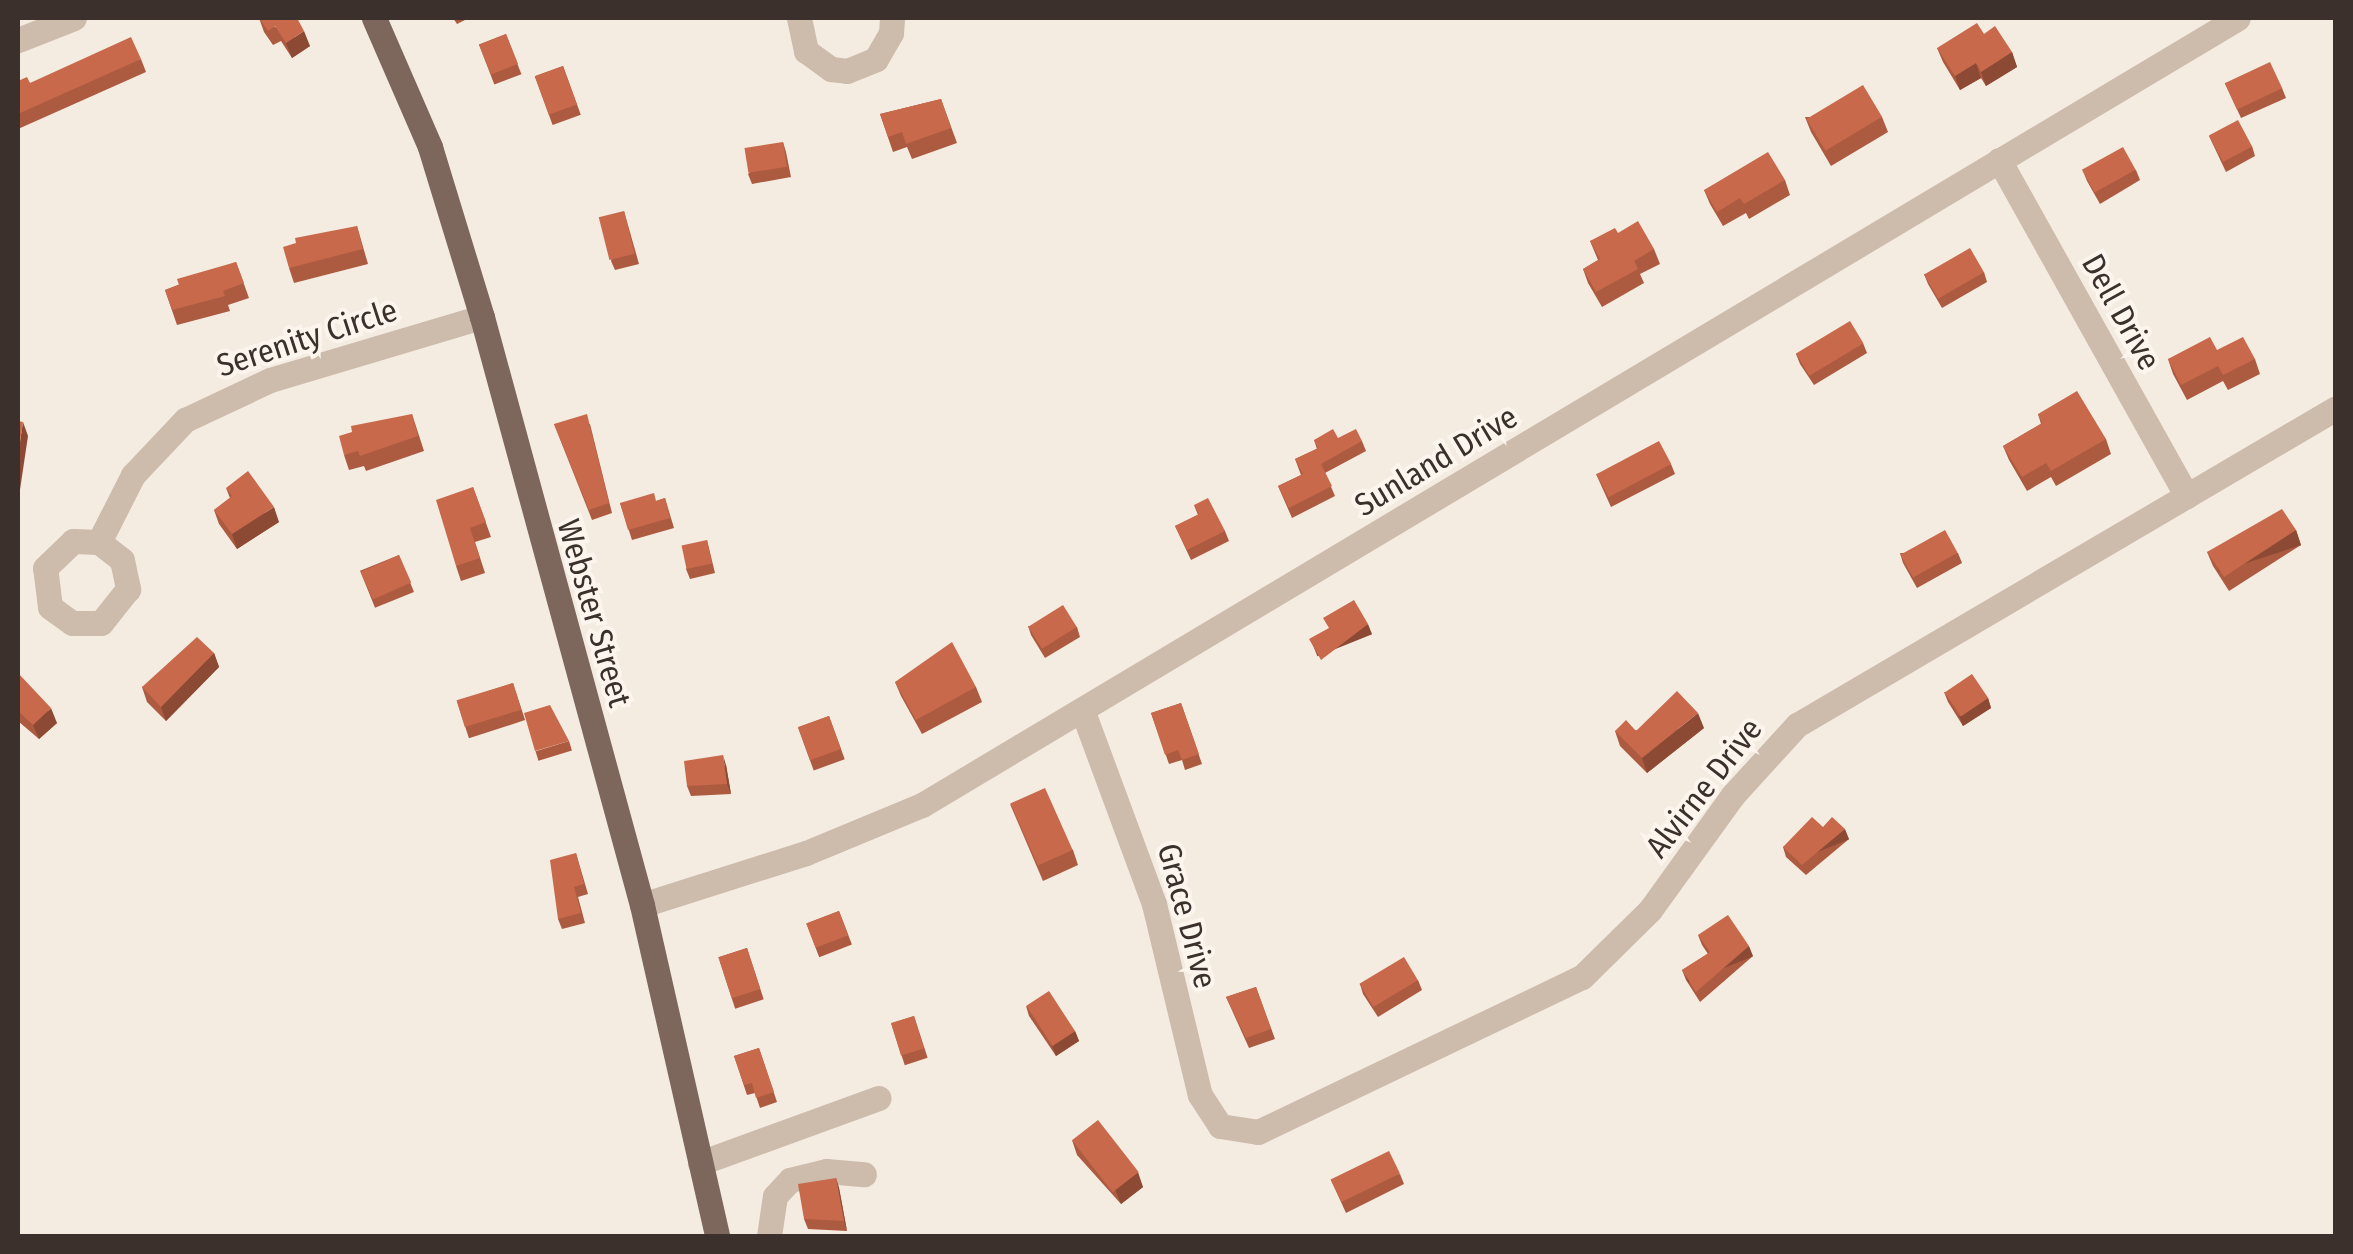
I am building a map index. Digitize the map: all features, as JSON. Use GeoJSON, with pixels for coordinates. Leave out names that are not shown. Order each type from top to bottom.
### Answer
{"type":"FeatureCollection","features":[{"type":"Feature","properties":{"kind":"main road","name":"Webster Street"},"geometry":{"type":"LineString","coordinates":[[374,18],[430,147],[482,318],[642,905],[717,1236]]}},
{"type":"Feature","properties":{"kind":"street"},"geometry":{"type":"LineString","coordinates":[[18,40],[74,18]]}},
{"type":"Feature","properties":{"kind":"street"},"geometry":{"type":"LineString","coordinates":[[799,18],[806,51],[831,69],[847,71],[876,59],[886,47],[892,18]]}},
{"type":"Feature","properties":{"kind":"street","name":"Sunland Drive"},"geometry":{"type":"LineString","coordinates":[[642,905],[871,830],[1084,712],[2238,18]]}},
{"type":"Feature","properties":{"kind":"street","name":"Dell Drive"},"geometry":{"type":"LineString","coordinates":[[1999,160],[2187,496]]}},
{"type":"Feature","properties":{"kind":"street","name":"Serenity Circle"},"geometry":{"type":"LineString","coordinates":[[99,542],[151,451],[204,408],[270,380],[482,318]]}},
{"type":"Feature","properties":{"kind":"street","name":"Alvirne Drive"},"geometry":{"type":"LineString","coordinates":[[1230,1131],[1275,1126],[1582,977],[1650,910],[1743,782],[1796,724],[2336,408]]}},
{"type":"Feature","properties":{"kind":"street","name":"Grace Drive"},"geometry":{"type":"LineString","coordinates":[[1084,712],[1150,891],[1200,1095],[1230,1131]]}},
{"type":"Feature","properties":{"kind":"street"},"geometry":{"type":"LineString","coordinates":[[700,1163],[879,1098]]}},
{"type":"Feature","properties":{"kind":"street"},"geometry":{"type":"LineString","coordinates":[[769,1236],[775,1196],[790,1180],[826,1170],[864,1174]]}},
{"type":"Feature","properties":{"kind":"building"},"geometry":{"type":"Polygon","coordinates":[[[259,18],[297,18],[304,31],[286,43],[275,26],[268,31],[259,18]]]}},
{"type":"Feature","properties":{"kind":"building"},"geometry":{"type":"Polygon","coordinates":[[[1977,23],[1984,34],[1995,26],[2012,52],[1981,72],[1976,63],[1955,76],[1937,48],[1977,23]]]}},
{"type":"Feature","properties":{"kind":"building"},"geometry":{"type":"Polygon","coordinates":[[[506,34],[518,64],[491,75],[479,45],[506,34]]]}},
{"type":"Feature","properties":{"kind":"building"},"geometry":{"type":"Polygon","coordinates":[[[131,37],[141,59],[18,114],[18,81],[27,77],[30,83],[131,37]]]}},
{"type":"Feature","properties":{"kind":"building"},"geometry":{"type":"Polygon","coordinates":[[[2270,62],[2282,88],[2237,109],[2225,83],[2270,62]]]}},
{"type":"Feature","properties":{"kind":"building"},"geometry":{"type":"Polygon","coordinates":[[[563,66],[577,105],[549,115],[535,76],[563,66]]]}},
{"type":"Feature","properties":{"kind":"building"},"geometry":{"type":"Polygon","coordinates":[[[1863,85],[1882,117],[1825,151],[1806,119],[1863,85]]]}},
{"type":"Feature","properties":{"kind":"building"},"geometry":{"type":"Polygon","coordinates":[[[941,99],[951,128],[906,144],[902,132],[888,137],[880,114],[941,99]]]}},
{"type":"Feature","properties":{"kind":"building"},"geometry":{"type":"Polygon","coordinates":[[[2238,120],[2252,146],[2223,162],[2209,135],[2238,120]]]}},
{"type":"Feature","properties":{"kind":"building"},"geometry":{"type":"Polygon","coordinates":[[[783,142],[787,167],[748,173],[744,148],[783,142]]]}},
{"type":"Feature","properties":{"kind":"building"},"geometry":{"type":"Polygon","coordinates":[[[2123,147],[2136,170],[2094,193],[2082,170],[2123,147]]]}},
{"type":"Feature","properties":{"kind":"building"},"geometry":{"type":"Polygon","coordinates":[[[1768,152],[1785,180],[1744,204],[1740,198],[1717,212],[1704,190],[1768,152]]]}},
{"type":"Feature","properties":{"kind":"building"},"geometry":{"type":"Polygon","coordinates":[[[624,211],[635,254],[609,260],[599,217],[624,211]]]}},
{"type":"Feature","properties":{"kind":"building"},"geometry":{"type":"Polygon","coordinates":[[[1638,221],[1654,249],[1634,261],[1638,269],[1596,292],[1583,269],[1600,259],[1590,241],[1615,228],[1618,233],[1638,221]]]}},
{"type":"Feature","properties":{"kind":"building"},"geometry":{"type":"Polygon","coordinates":[[[357,226],[363,249],[289,268],[283,247],[296,243],[295,238],[357,226]]]}},
{"type":"Feature","properties":{"kind":"building"},"geometry":{"type":"Polygon","coordinates":[[[1970,248],[1984,272],[1938,299],[1924,274],[1970,248]]]}},
{"type":"Feature","properties":{"kind":"building"},"geometry":{"type":"Polygon","coordinates":[[[236,262],[244,283],[223,291],[225,296],[172,310],[165,290],[179,285],[177,279],[236,262]]]}},
{"type":"Feature","properties":{"kind":"building"},"geometry":{"type":"Polygon","coordinates":[[[1850,321],[1863,343],[1809,376],[1796,353],[1850,321]]]}},
{"type":"Feature","properties":{"kind":"building"},"geometry":{"type":"Polygon","coordinates":[[[2210,337],[2217,350],[2243,337],[2255,359],[2223,375],[2218,366],[2181,385],[2168,359],[2210,337]]]}},
{"type":"Feature","properties":{"kind":"building"},"geometry":{"type":"Polygon","coordinates":[[[2077,391],[2106,439],[2051,471],[2046,463],[2022,477],[2003,446],[2042,423],[2038,414],[2077,391]]]}},
{"type":"Feature","properties":{"kind":"building"},"geometry":{"type":"Polygon","coordinates":[[[412,414],[418,436],[360,456],[358,451],[344,455],[339,436],[352,432],[351,426],[412,414]]]}},
{"type":"Feature","properties":{"kind":"building"},"geometry":{"type":"Polygon","coordinates":[[[587,414],[609,503],[589,510],[554,424],[587,414]]]}},
{"type":"Feature","properties":{"kind":"building"},"geometry":{"type":"Polygon","coordinates":[[[18,421],[23,422],[18,455],[18,421]]]}},
{"type":"Feature","properties":{"kind":"building"},"geometry":{"type":"Polygon","coordinates":[[[1333,429],[1338,438],[1356,429],[1362,441],[1321,464],[1332,486],[1289,508],[1278,486],[1303,474],[1295,459],[1318,448],[1314,440],[1333,429]]]}},
{"type":"Feature","properties":{"kind":"building"},"geometry":{"type":"Polygon","coordinates":[[[1659,441],[1671,464],[1609,497],[1596,474],[1659,441]]]}},
{"type":"Feature","properties":{"kind":"building"},"geometry":{"type":"Polygon","coordinates":[[[248,471],[274,507],[232,534],[214,510],[232,496],[226,488],[248,471]]]}},
{"type":"Feature","properties":{"kind":"building"},"geometry":{"type":"Polygon","coordinates":[[[473,487],[486,522],[470,528],[480,558],[456,566],[436,500],[473,487]]]}},
{"type":"Feature","properties":{"kind":"building"},"geometry":{"type":"Polygon","coordinates":[[[654,493],[656,501],[665,498],[670,518],[628,530],[620,503],[654,493]]]}},
{"type":"Feature","properties":{"kind":"building"},"geometry":{"type":"Polygon","coordinates":[[[1208,498],[1225,531],[1187,550],[1175,526],[1199,514],[1194,505],[1208,498]]]}},
{"type":"Feature","properties":{"kind":"building"},"geometry":{"type":"Polygon","coordinates":[[[2282,509],[2296,530],[2224,577],[2207,552],[2282,509]]]}},
{"type":"Feature","properties":{"kind":"building"},"geometry":{"type":"Polygon","coordinates":[[[1945,530],[1958,553],[1913,577],[1900,555],[1945,530]]]}},
{"type":"Feature","properties":{"kind":"building"},"geometry":{"type":"Polygon","coordinates":[[[707,540],[712,563],[687,569],[682,545],[707,540]]]}},
{"type":"Feature","properties":{"kind":"building"},"geometry":{"type":"Polygon","coordinates":[[[399,555],[411,582],[373,599],[361,572],[399,555]]]}},
{"type":"Feature","properties":{"kind":"building"},"geometry":{"type":"Polygon","coordinates":[[[1354,600],[1368,624],[1321,660],[1309,639],[1329,628],[1323,618],[1354,600]]]}},
{"type":"Feature","properties":{"kind":"building"},"geometry":{"type":"Polygon","coordinates":[[[1063,605],[1077,627],[1042,649],[1028,627],[1063,605]]]}},
{"type":"Feature","properties":{"kind":"building"},"geometry":{"type":"Polygon","coordinates":[[[197,637],[214,653],[161,707],[142,687],[197,637]]]}},
{"type":"Feature","properties":{"kind":"building"},"geometry":{"type":"Polygon","coordinates":[[[952,642],[976,687],[916,720],[895,682],[952,642]]]}},
{"type":"Feature","properties":{"kind":"building"},"geometry":{"type":"Polygon","coordinates":[[[18,673],[51,708],[33,725],[18,711],[18,673]]]}},
{"type":"Feature","properties":{"kind":"building"},"geometry":{"type":"Polygon","coordinates":[[[1972,674],[1988,698],[1961,716],[1945,692],[1972,674]]]}},
{"type":"Feature","properties":{"kind":"building"},"geometry":{"type":"Polygon","coordinates":[[[513,683],[521,710],[465,727],[457,700],[513,683]]]}},
{"type":"Feature","properties":{"kind":"building"},"geometry":{"type":"Polygon","coordinates":[[[1677,691],[1698,713],[1642,758],[1615,731],[1626,720],[1636,731],[1677,691]]]}},
{"type":"Feature","properties":{"kind":"building"},"geometry":{"type":"Polygon","coordinates":[[[1181,703],[1199,754],[1182,760],[1178,750],[1165,755],[1151,713],[1181,703]]]}},
{"type":"Feature","properties":{"kind":"building"},"geometry":{"type":"Polygon","coordinates":[[[550,705],[569,741],[535,751],[524,713],[550,705]]]}},
{"type":"Feature","properties":{"kind":"building"},"geometry":{"type":"Polygon","coordinates":[[[829,716],[841,749],[810,760],[798,727],[829,716]]]}},
{"type":"Feature","properties":{"kind":"building"},"geometry":{"type":"Polygon","coordinates":[[[723,755],[727,784],[687,786],[684,761],[723,755]]]}},
{"type":"Feature","properties":{"kind":"building"},"geometry":{"type":"Polygon","coordinates":[[[1045,788],[1073,850],[1038,866],[1010,803],[1045,788]]]}},
{"type":"Feature","properties":{"kind":"building"},"geometry":{"type":"Polygon","coordinates":[[[1812,817],[1823,827],[1832,817],[1845,829],[1802,865],[1783,847],[1812,817]]]}},
{"type":"Feature","properties":{"kind":"building"},"geometry":{"type":"Polygon","coordinates":[[[576,853],[584,884],[574,887],[581,913],[558,919],[550,860],[576,853]]]}},
{"type":"Feature","properties":{"kind":"building"},"geometry":{"type":"Polygon","coordinates":[[[839,911],[848,935],[816,948],[806,924],[839,911]]]}},
{"type":"Feature","properties":{"kind":"building"},"geometry":{"type":"Polygon","coordinates":[[[1728,915],[1749,946],[1696,992],[1682,970],[1710,952],[1698,935],[1728,915]]]}},
{"type":"Feature","properties":{"kind":"building"},"geometry":{"type":"Polygon","coordinates":[[[747,948],[760,989],[732,998],[718,957],[747,948]]]}},
{"type":"Feature","properties":{"kind":"building"},"geometry":{"type":"Polygon","coordinates":[[[1404,957],[1418,980],[1373,1007],[1359,984],[1404,957]]]}},
{"type":"Feature","properties":{"kind":"building"},"geometry":{"type":"Polygon","coordinates":[[[1256,987],[1271,1029],[1246,1038],[1226,997],[1256,987]]]}},
{"type":"Feature","properties":{"kind":"building"},"geometry":{"type":"Polygon","coordinates":[[[1049,991],[1075,1031],[1052,1046],[1026,1006],[1049,991]]]}},
{"type":"Feature","properties":{"kind":"building"},"geometry":{"type":"Polygon","coordinates":[[[914,1016],[924,1049],[901,1056],[891,1023],[914,1016]]]}},
{"type":"Feature","properties":{"kind":"building"},"geometry":{"type":"Polygon","coordinates":[[[759,1048],[774,1092],[756,1098],[752,1083],[744,1085],[734,1056],[759,1048]]]}},
{"type":"Feature","properties":{"kind":"building"},"geometry":{"type":"Polygon","coordinates":[[[1098,1120],[1139,1172],[1113,1192],[1072,1140],[1098,1120]]]}},
{"type":"Feature","properties":{"kind":"building"},"geometry":{"type":"Polygon","coordinates":[[[1389,1151],[1400,1173],[1342,1202],[1331,1179],[1389,1151]]]}},
{"type":"Feature","properties":{"kind":"building"},"geometry":{"type":"Polygon","coordinates":[[[836,1178],[844,1221],[804,1219],[798,1184],[836,1178]]]}}]}
